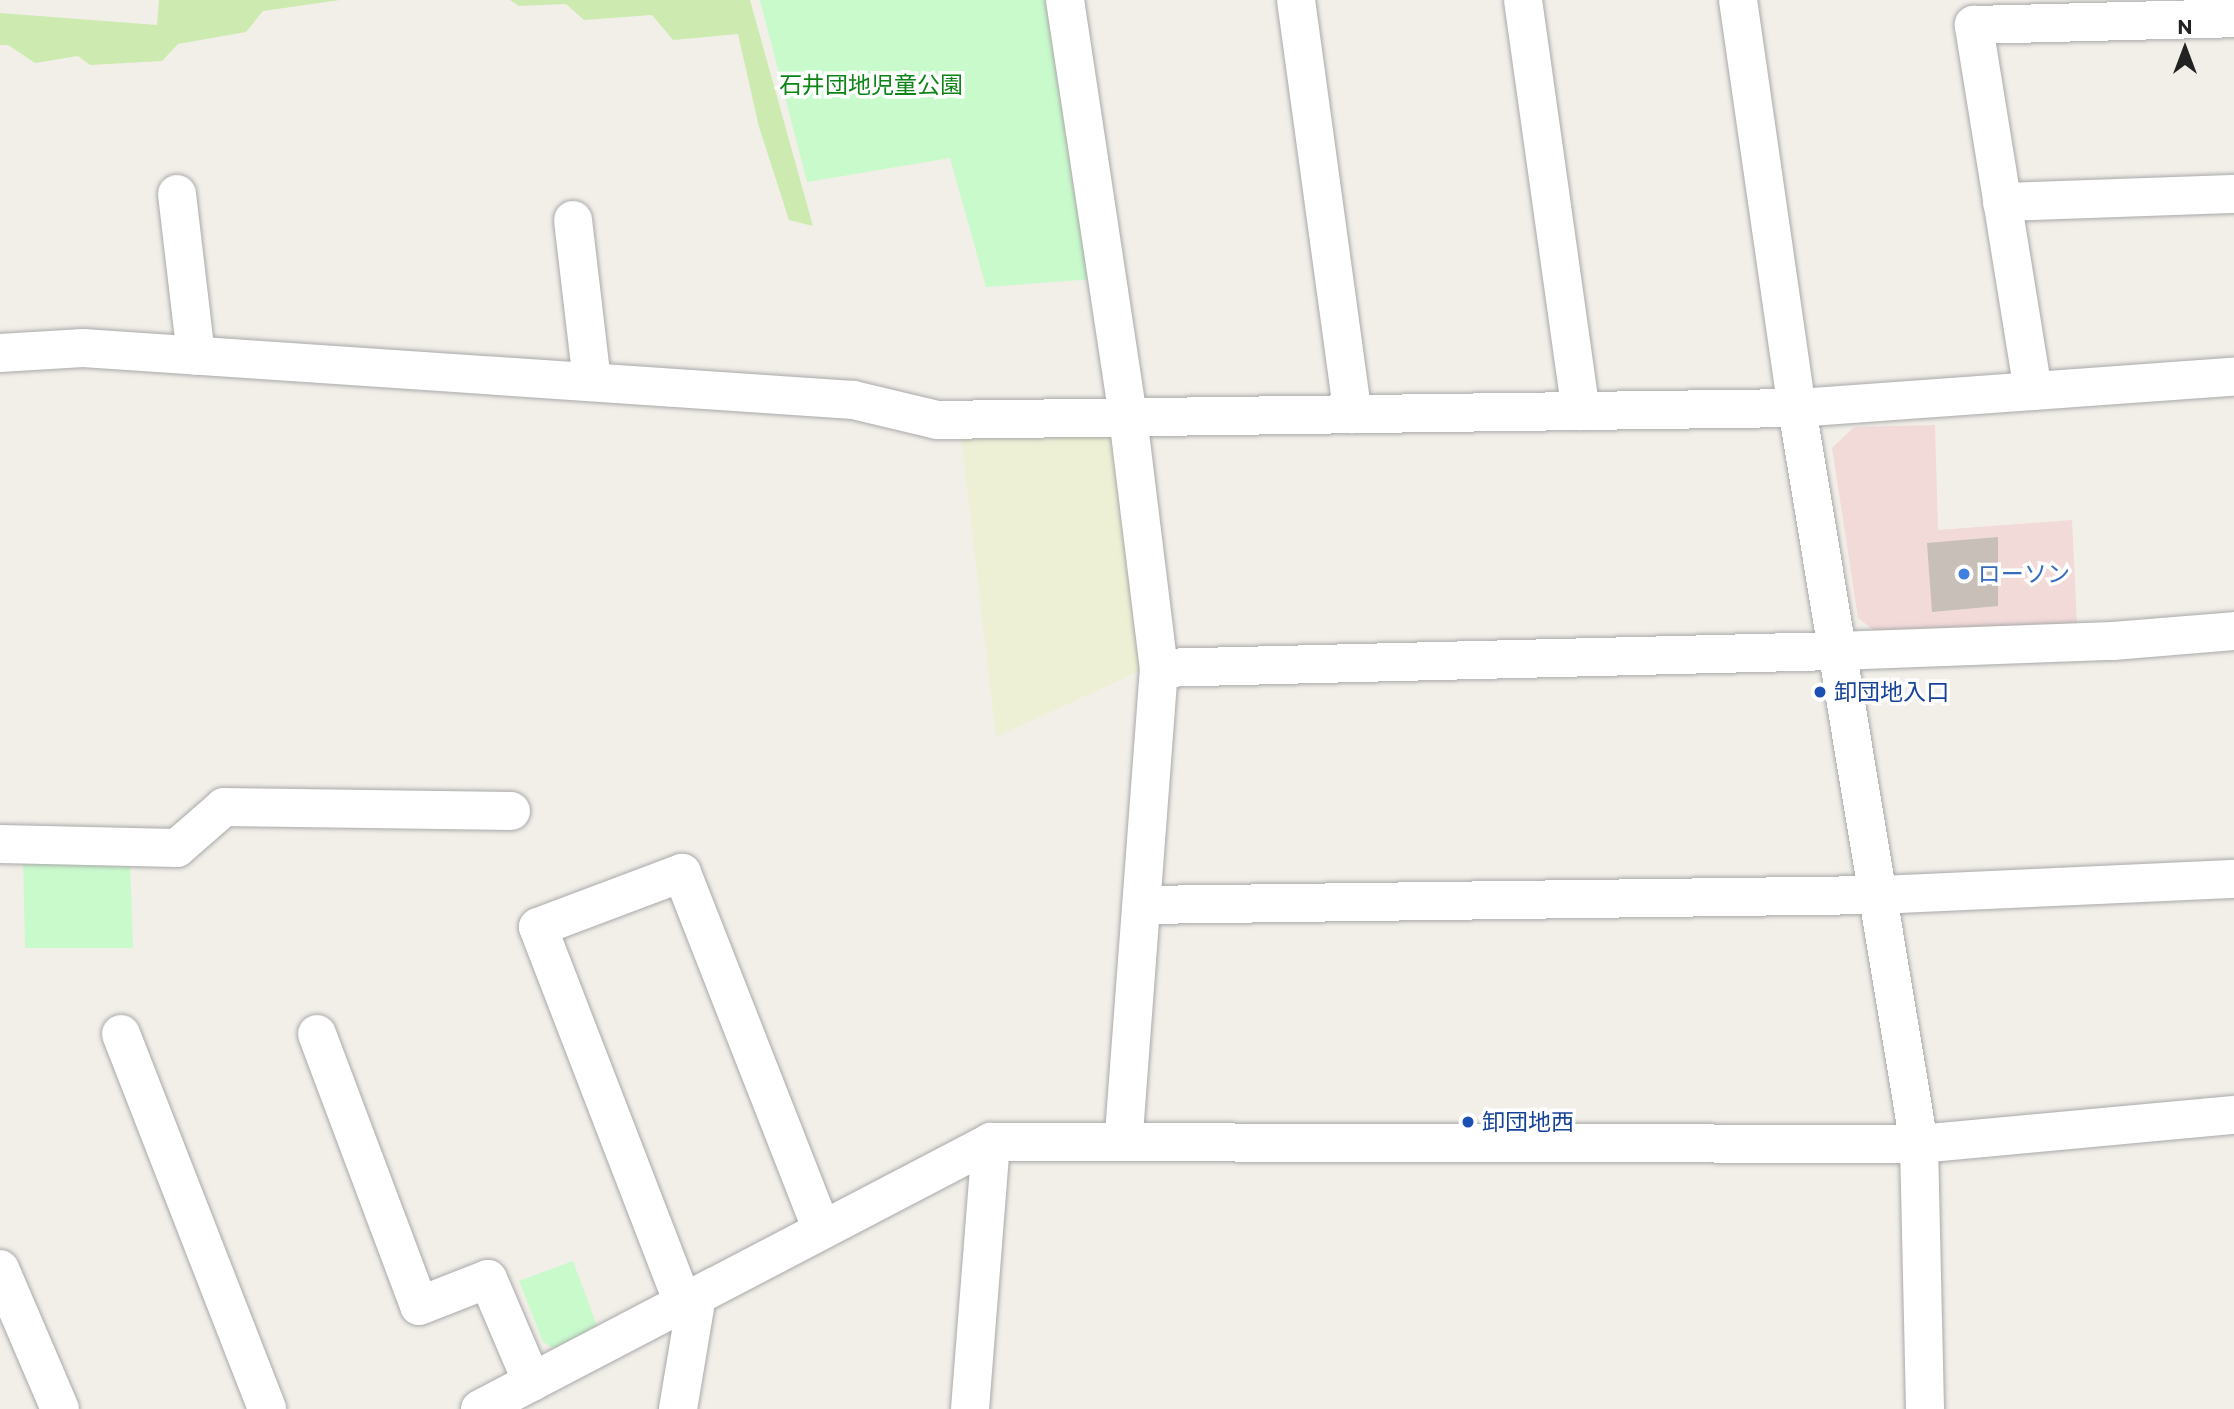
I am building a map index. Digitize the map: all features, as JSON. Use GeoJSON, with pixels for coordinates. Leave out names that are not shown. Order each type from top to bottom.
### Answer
{"type":"FeatureCollection","features":[{"type":"Feature","properties":{"kind":"street"},"geometry":{"type":"LineString","coordinates":[[1065,0],[1128,417],[1159,668],[1124,1142]]}},
{"type":"Feature","properties":{"kind":"street"},"geometry":{"type":"LineString","coordinates":[[1296,0],[1353,414]]}},
{"type":"Feature","properties":{"kind":"street"},"geometry":{"type":"LineString","coordinates":[[1523,0],[1581,411]]}},
{"type":"Feature","properties":{"kind":"street"},"geometry":{"type":"LineString","coordinates":[[1738,0],[1797,408],[1919,1143],[1925,1409]]}},
{"type":"Feature","properties":{"kind":"street"},"geometry":{"type":"LineString","coordinates":[[2033,391],[1974,24],[2234,18]]}},
{"type":"Feature","properties":{"kind":"street"},"geometry":{"type":"LineString","coordinates":[[177,194],[196,356]]}},
{"type":"Feature","properties":{"kind":"street"},"geometry":{"type":"LineString","coordinates":[[2002,202],[2234,194]]}},
{"type":"Feature","properties":{"kind":"street"},"geometry":{"type":"LineString","coordinates":[[573,220],[592,382]]}},
{"type":"Feature","properties":{"kind":"street"},"geometry":{"type":"LineString","coordinates":[[0,353],[83,348],[853,400],[937,420],[1797,408],[2234,377]]}},
{"type":"Feature","properties":{"kind":"street"},"geometry":{"type":"LineString","coordinates":[[1159,668],[1837,651],[2113,641],[2234,631]]}},
{"type":"Feature","properties":{"kind":"street"},"geometry":{"type":"LineString","coordinates":[[0,844],[177,848],[224,807],[511,811]]}},
{"type":"Feature","properties":{"kind":"street"},"geometry":{"type":"LineString","coordinates":[[678,1409],[690,1299],[538,927],[682,873],[822,1230]]}},
{"type":"Feature","properties":{"kind":"street"},"geometry":{"type":"LineString","coordinates":[[1142,905],[1879,895],[2234,879]]}},
{"type":"Feature","properties":{"kind":"street"},"geometry":{"type":"LineString","coordinates":[[121,1034],[267,1409]]}},
{"type":"Feature","properties":{"kind":"street"},"geometry":{"type":"LineString","coordinates":[[317,1034],[419,1306],[488,1279],[532,1381]]}},
{"type":"Feature","properties":{"kind":"street"},"geometry":{"type":"LineString","coordinates":[[480,1409],[990,1142],[1919,1143],[2234,1115]]}},
{"type":"Feature","properties":{"kind":"street"},"geometry":{"type":"LineString","coordinates":[[970,1409],[990,1142]]}},
{"type":"Feature","properties":{"kind":"street"},"geometry":{"type":"LineString","coordinates":[[0,1269],[60,1409]]}},
{"type":"Feature","properties":{"kind":"shaded area"},"geometry":{"type":"Polygon","coordinates":[[[1935,425],[1938,530],[2072,520],[2077,625],[1879,634],[1858,618],[1832,448],[1854,427],[1935,425]]]}},
{"type":"Feature","properties":{"kind":"green space"},"geometry":{"type":"Polygon","coordinates":[[[159,0],[340,0],[263,11],[246,32],[178,44],[162,61],[90,65],[78,56],[35,63],[8,45],[0,45],[0,13],[157,25],[159,0]]]}},
{"type":"Feature","properties":{"kind":"green space"},"geometry":{"type":"Polygon","coordinates":[[[510,0],[750,0],[813,226],[789,220],[759,127],[738,34],[673,40],[652,15],[584,20],[566,4],[519,6],[510,0]]]}},
{"type":"Feature","properties":{"kind":"green space","name":"石井団地児童公園"},"geometry":{"type":"Polygon","coordinates":[[[760,0],[1053,0],[1094,279],[986,287],[950,158],[807,182],[760,0]]]}},
{"type":"Feature","properties":{"kind":"green space"},"geometry":{"type":"Polygon","coordinates":[[[1121,434],[1149,667],[996,737],[961,436],[1121,434]]]}},
{"type":"Feature","properties":{"kind":"green space"},"geometry":{"type":"Polygon","coordinates":[[[23,857],[130,859],[133,948],[25,948],[23,857]]]}},
{"type":"Feature","properties":{"kind":"green space"},"geometry":{"type":"Polygon","coordinates":[[[573,1261],[602,1339],[568,1356],[543,1342],[519,1281],[573,1261]]]}},
{"type":"Feature","properties":{"kind":"building","name":"ローソン"},"geometry":{"type":"Polygon","coordinates":[[[1998,537],[1998,606],[1932,612],[1927,543],[1998,537]]]}},
{"type":"Feature","properties":{"kind":"place","name":"ローソン"},"geometry":{"type":"Point","coordinates":[1964,574]}},
{"type":"Feature","properties":{"kind":"place","name":"卸団地入口"},"geometry":{"type":"Point","coordinates":[1820,692]}},
{"type":"Feature","properties":{"kind":"place","name":"卸団地西"},"geometry":{"type":"Point","coordinates":[1468,1122]}}]}
